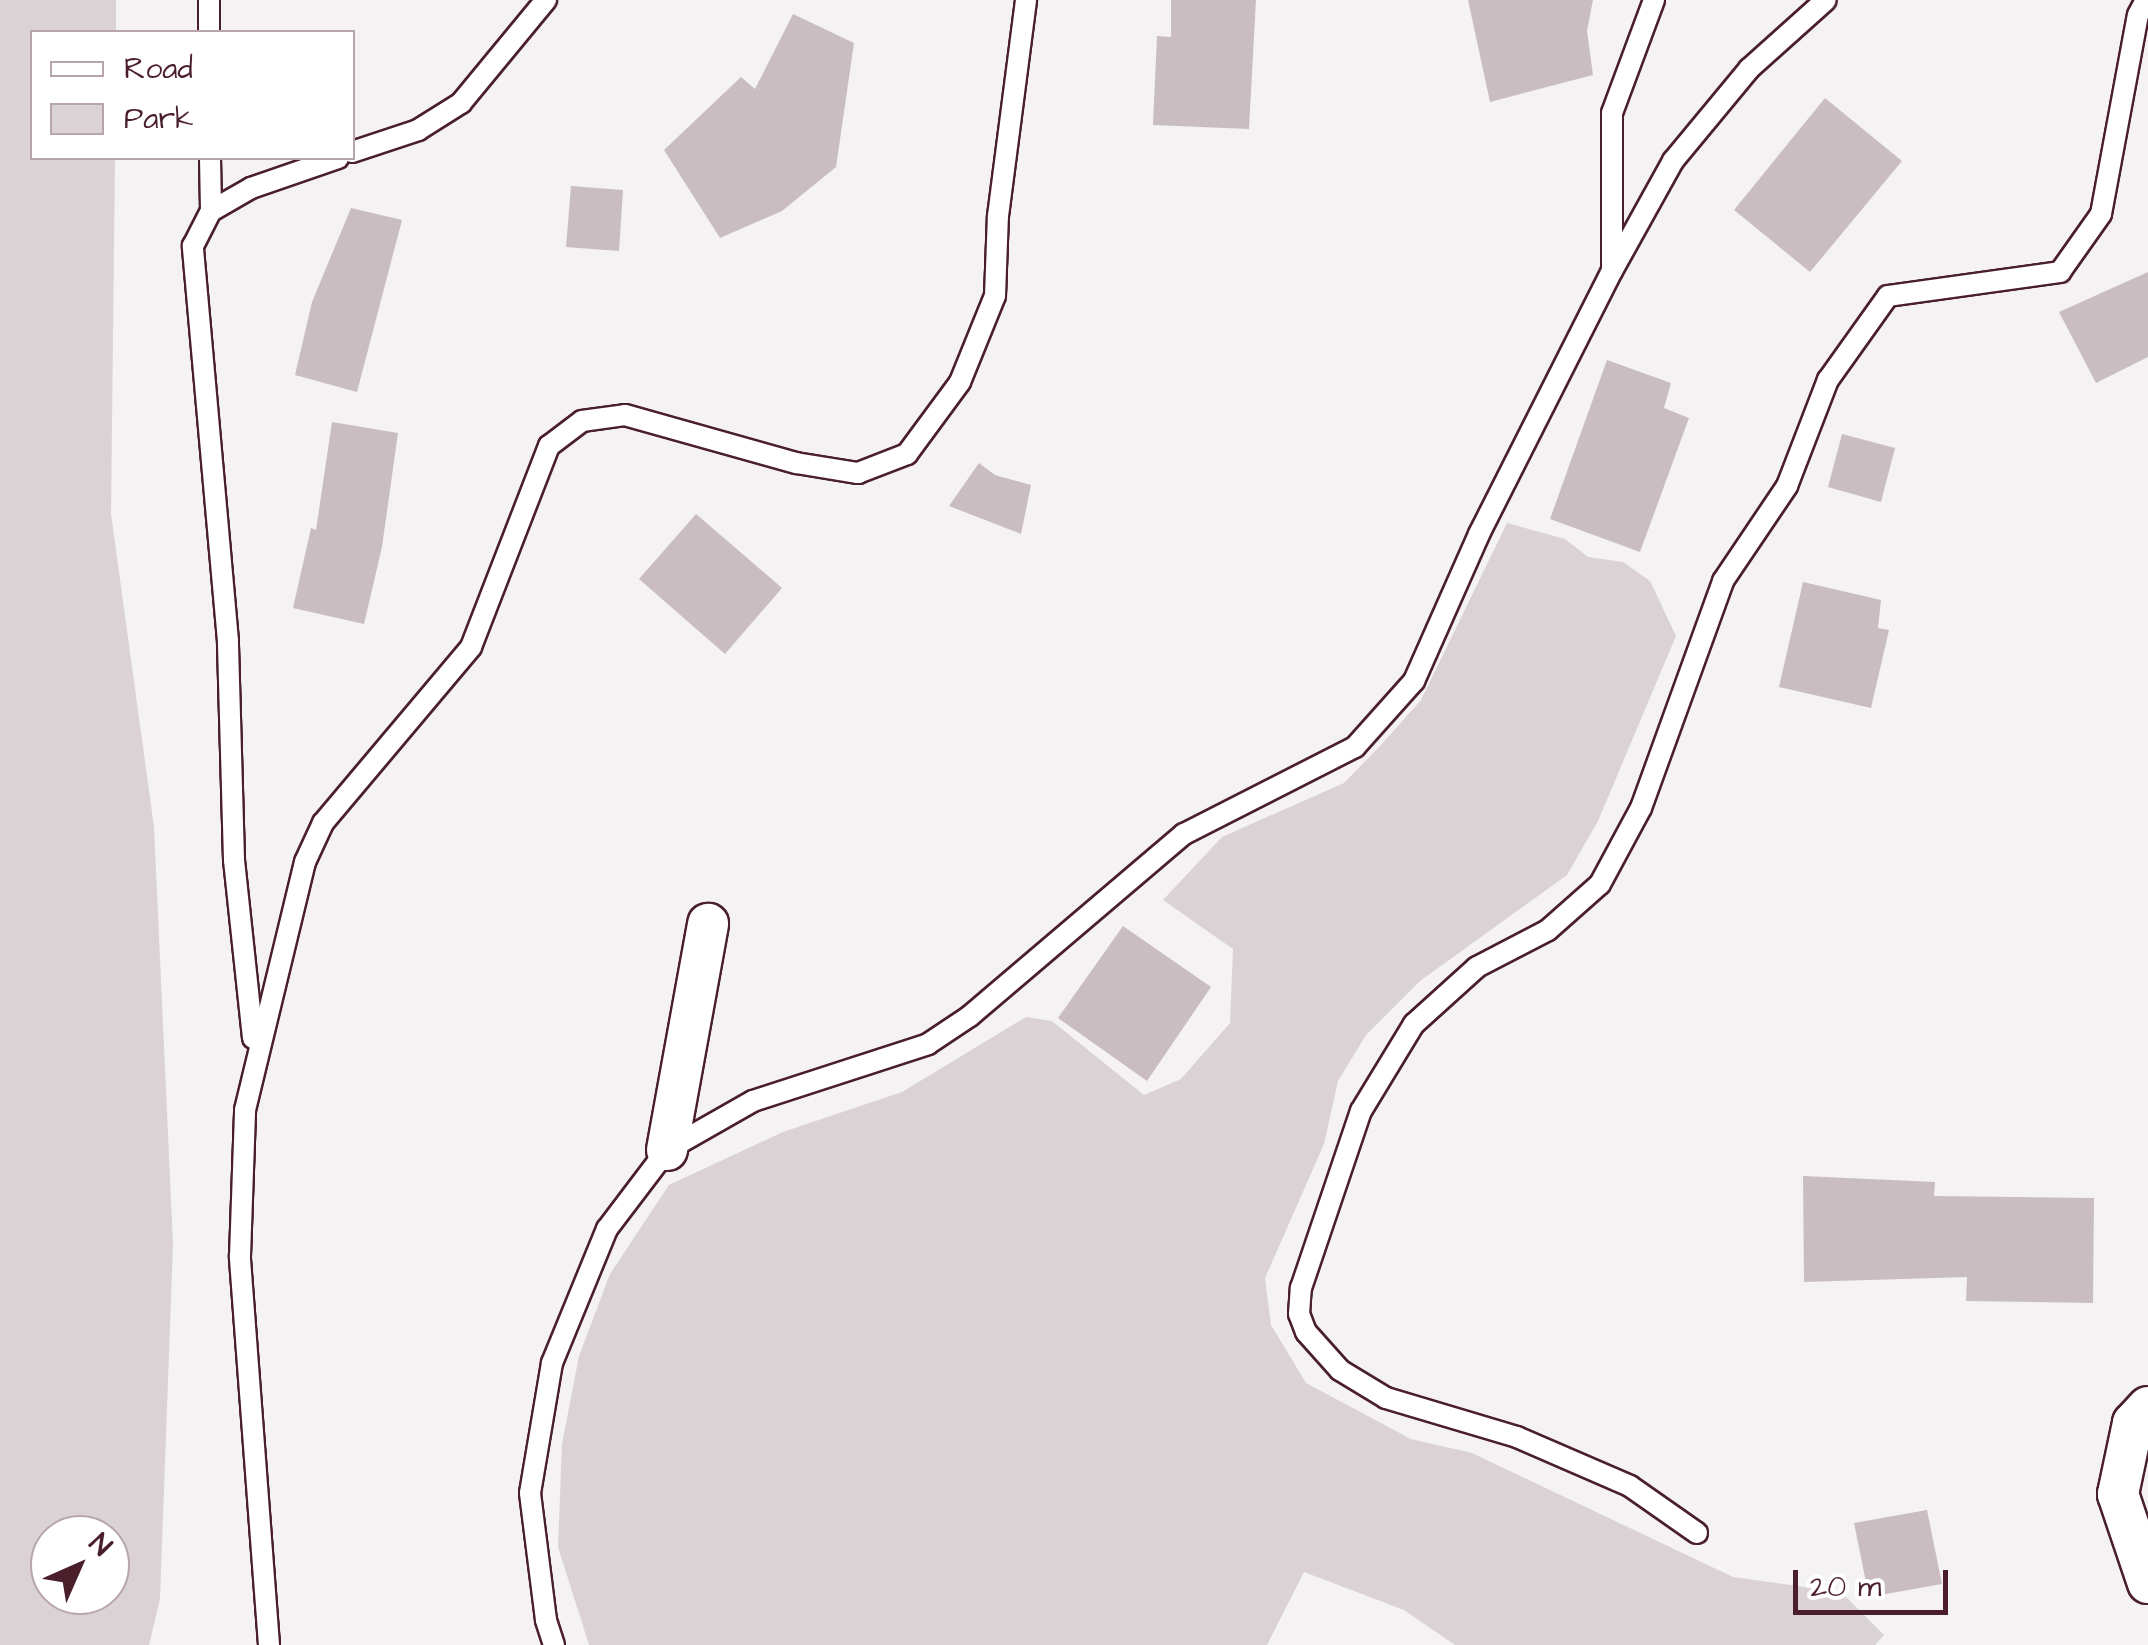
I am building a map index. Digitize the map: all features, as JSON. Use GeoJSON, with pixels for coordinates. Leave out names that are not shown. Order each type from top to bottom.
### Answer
{"type":"FeatureCollection","features":[{"type":"Feature","properties":{"kind":"street"},"geometry":{"type":"LineString","coordinates":[[667,1150],[708,924]]}},
{"type":"Feature","properties":{"kind":"street"},"geometry":{"type":"LineString","coordinates":[[2148,1407],[2134,1423],[2118,1494],[2148,1582]]}},
{"type":"Feature","properties":{"kind":"lane"},"geometry":{"type":"LineString","coordinates":[[208,0],[209,30]]}},
{"type":"Feature","properties":{"kind":"lane"},"geometry":{"type":"LineString","coordinates":[[355,151],[418,130],[461,103],[546,0]]}},
{"type":"Feature","properties":{"kind":"lane"},"geometry":{"type":"LineString","coordinates":[[269,1645],[240,1256],[245,1110],[255,1055],[304,862],[323,823],[471,647],[549,446],[582,421],[624,415],[796,463],[858,473],[907,454],[960,382],[994,296],[998,216],[1026,0]]}},
{"type":"Feature","properties":{"kind":"lane"},"geometry":{"type":"LineString","coordinates":[[1612,271],[1612,113],[1654,0]]}},
{"type":"Feature","properties":{"kind":"lane"},"geometry":{"type":"LineString","coordinates":[[554,1645],[546,1620],[530,1493],[552,1363],[607,1229],[667,1150],[753,1101],[928,1044],[970,1016],[1184,834],[1354,746],[1414,681],[1479,534],[1672,161],[1749,69],[1826,0]]}},
{"type":"Feature","properties":{"kind":"lane"},"geometry":{"type":"LineString","coordinates":[[2142,7],[2148,43]]}},
{"type":"Feature","properties":{"kind":"lane"},"geometry":{"type":"LineString","coordinates":[[1697,1533],[1630,1486],[1517,1437],[1386,1398],[1340,1370],[1306,1332],[1299,1314],[1301,1288],[1361,1110],[1414,1024],[1477,967],[1548,930],[1600,884],[1641,808],[1723,582],[1787,486],[1828,380],[1888,296],[2060,272],[2101,214],[2142,7]]}},
{"type":"Feature","properties":{"kind":"lane"},"geometry":{"type":"LineString","coordinates":[[210,160],[211,212],[193,246],[228,641],[234,860],[255,1055]]}},
{"type":"Feature","properties":{"kind":"lane"},"geometry":{"type":"LineString","coordinates":[[211,212],[251,188],[332,160]]}},
{"type":"Feature","properties":{"kind":"green space"},"geometry":{"type":"Polygon","coordinates":[[[0,0],[116,0],[116,30],[30,30],[30,160],[115,160],[111,514],[154,827],[173,1244],[160,1599],[149,1645],[0,1645],[0,0]]]}},
{"type":"Feature","properties":{"kind":"green space"},"geometry":{"type":"Polygon","coordinates":[[[1507,523],[1565,539],[1588,557],[1623,562],[1650,581],[1676,636],[1598,821],[1567,875],[1420,981],[1366,1035],[1338,1081],[1324,1144],[1265,1278],[1271,1325],[1306,1383],[1411,1439],[1472,1453],[1733,1577],[1841,1592],[1884,1635],[1875,1645],[1455,1645],[1404,1610],[1304,1572],[1267,1645],[589,1645],[558,1547],[562,1444],[579,1356],[610,1274],[669,1185],[783,1132],[902,1092],[1026,1017],[1052,1021],[1144,1095],[1181,1079],[1230,1023],[1233,949],[1163,900],[1222,837],[1344,783],[1381,745],[1421,700],[1507,523]]]}},
{"type":"Feature","properties":{"kind":"building"},"geometry":{"type":"Polygon","coordinates":[[[1171,0],[1256,0],[1249,129],[1153,125],[1157,36],[1171,37],[1171,0]]]}},
{"type":"Feature","properties":{"kind":"building"},"geometry":{"type":"Polygon","coordinates":[[[1468,0],[1593,0],[1587,31],[1593,75],[1490,102],[1468,0]]]}},
{"type":"Feature","properties":{"kind":"building"},"geometry":{"type":"Polygon","coordinates":[[[793,14],[854,43],[836,167],[782,211],[720,238],[664,150],[741,77],[755,89],[793,14]]]}},
{"type":"Feature","properties":{"kind":"building"},"geometry":{"type":"Polygon","coordinates":[[[1825,98],[1902,161],[1810,272],[1734,210],[1825,98]]]}},
{"type":"Feature","properties":{"kind":"building"},"geometry":{"type":"Polygon","coordinates":[[[571,186],[623,190],[619,251],[566,247],[571,186]]]}},
{"type":"Feature","properties":{"kind":"building"},"geometry":{"type":"Polygon","coordinates":[[[351,208],[402,220],[357,392],[295,375],[312,302],[351,208]]]}},
{"type":"Feature","properties":{"kind":"building"},"geometry":{"type":"Polygon","coordinates":[[[2148,272],[2148,357],[2096,383],[2059,312],[2148,272]]]}},
{"type":"Feature","properties":{"kind":"building"},"geometry":{"type":"Polygon","coordinates":[[[1607,360],[1671,383],[1664,408],[1689,418],[1640,552],[1550,519],[1607,360]]]}},
{"type":"Feature","properties":{"kind":"building"},"geometry":{"type":"Polygon","coordinates":[[[332,422],[398,433],[382,547],[364,624],[293,608],[311,528],[316,530],[332,422]]]}},
{"type":"Feature","properties":{"kind":"building"},"geometry":{"type":"Polygon","coordinates":[[[1842,434],[1895,448],[1881,502],[1828,487],[1842,434]]]}},
{"type":"Feature","properties":{"kind":"building"},"geometry":{"type":"Polygon","coordinates":[[[979,463],[995,475],[1031,485],[1021,534],[949,506],[979,463]]]}},
{"type":"Feature","properties":{"kind":"building"},"geometry":{"type":"Polygon","coordinates":[[[696,514],[782,588],[725,654],[639,579],[696,514]]]}},
{"type":"Feature","properties":{"kind":"building"},"geometry":{"type":"Polygon","coordinates":[[[1803,582],[1881,600],[1878,628],[1889,630],[1871,708],[1779,687],[1803,582]]]}},
{"type":"Feature","properties":{"kind":"building"},"geometry":{"type":"Polygon","coordinates":[[[1123,926],[1211,987],[1147,1081],[1058,1018],[1123,926]]]}},
{"type":"Feature","properties":{"kind":"building"},"geometry":{"type":"Polygon","coordinates":[[[1803,1176],[1935,1182],[1934,1196],[2094,1198],[2093,1303],[1966,1301],[1967,1277],[1804,1282],[1803,1176]]]}},
{"type":"Feature","properties":{"kind":"building"},"geometry":{"type":"Polygon","coordinates":[[[1927,1510],[1942,1584],[1869,1597],[1854,1523],[1927,1510]]]}}]}
